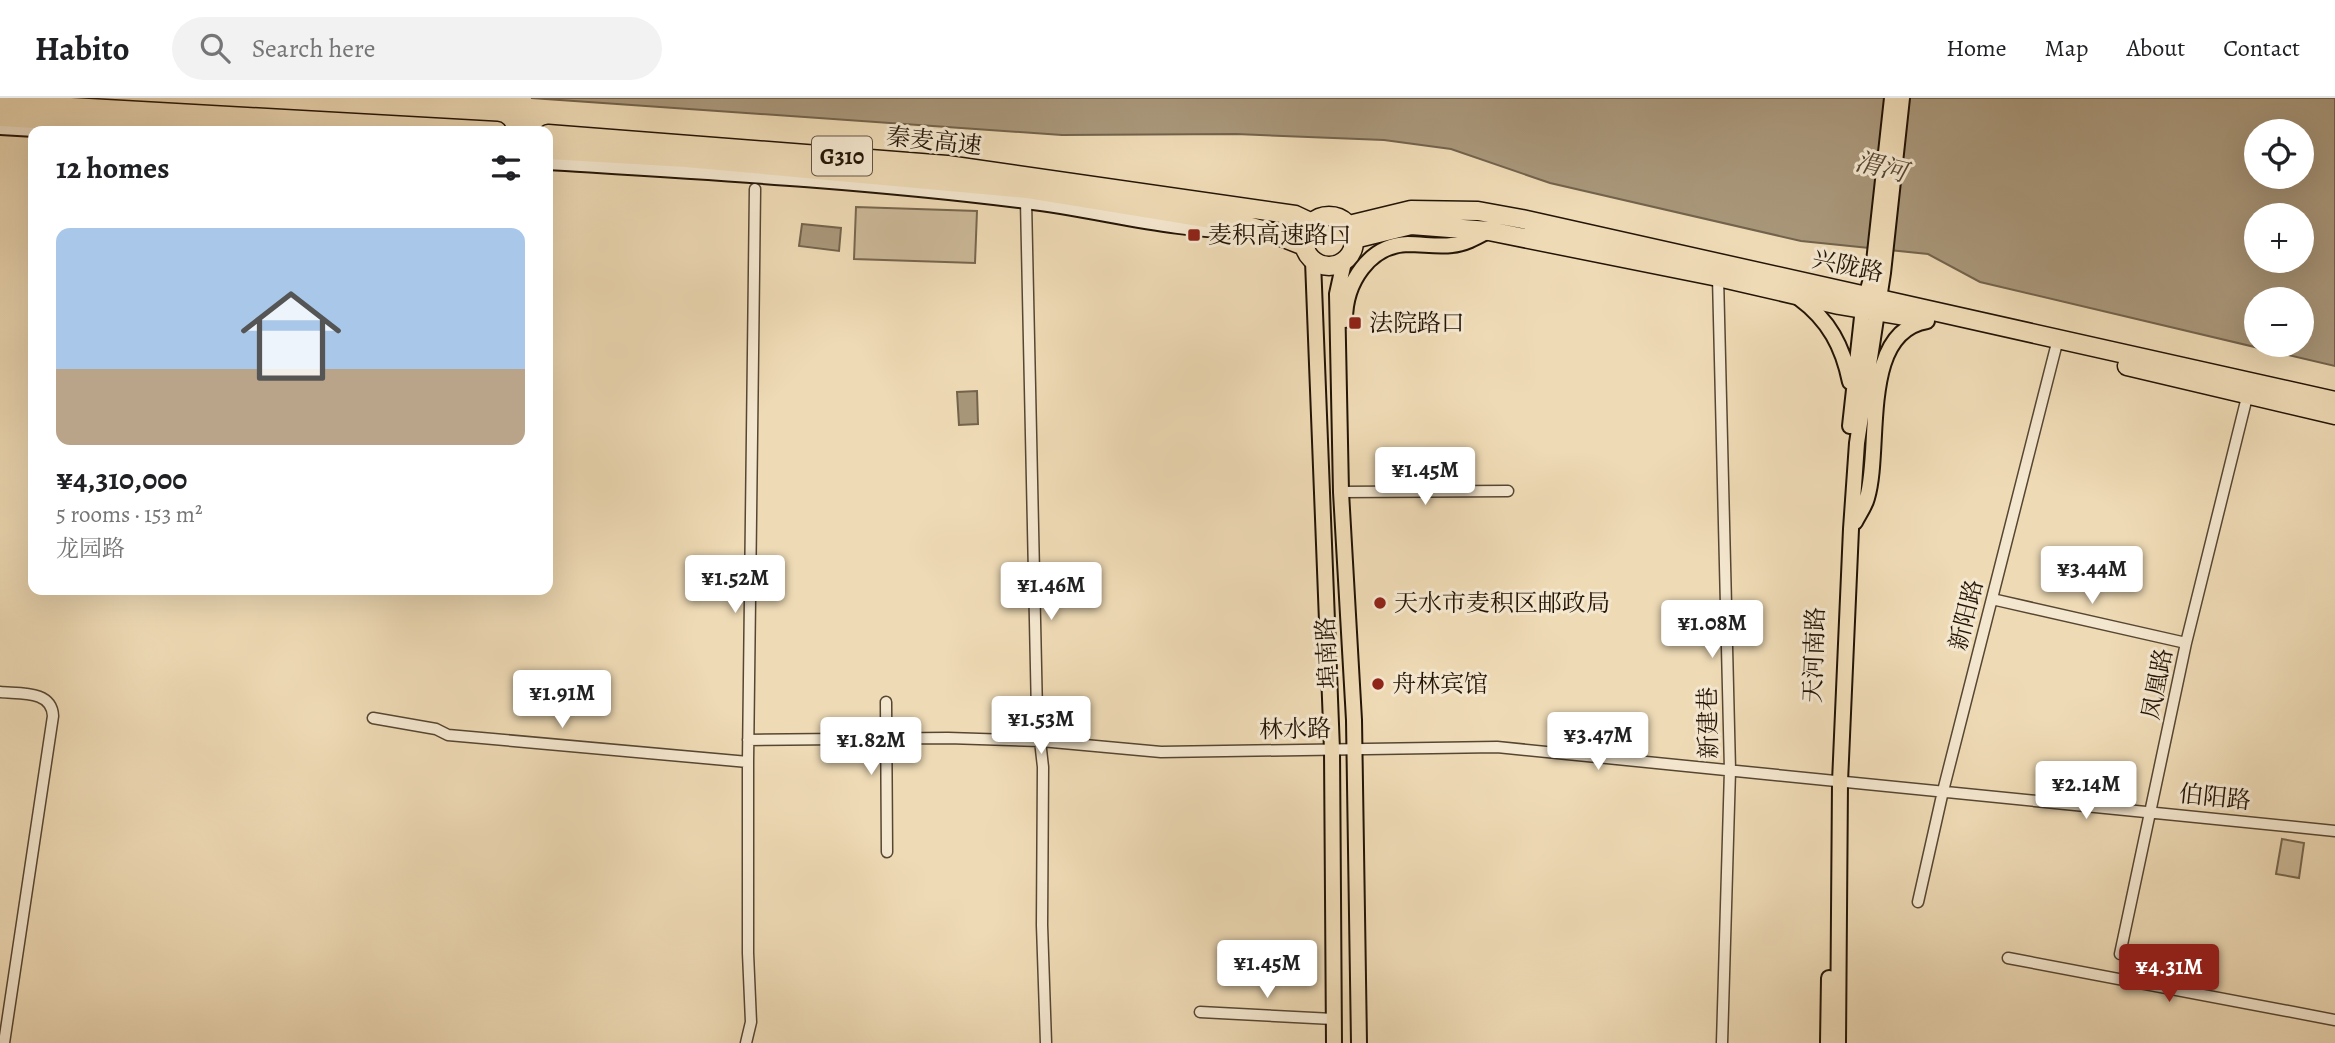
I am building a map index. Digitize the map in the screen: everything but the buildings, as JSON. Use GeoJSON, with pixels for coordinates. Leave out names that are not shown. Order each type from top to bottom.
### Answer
{"type":"FeatureCollection","features":[{"type":"Feature","properties":{"kind":"highway"},"geometry":{"type":"LineString","coordinates":[[0,103],[408,126]]}},
{"type":"Feature","properties":{"kind":"highway"},"geometry":{"type":"LineString","coordinates":[[0,117],[152,126]]}},
{"type":"Feature","properties":{"kind":"highway","name":"秦麦高速"},"geometry":{"type":"LineString","coordinates":[[553,134],[947,165],[1131,197],[1266,230],[1308,254]]}},
{"type":"Feature","properties":{"kind":"highway","name":"秦麦高速"},"geometry":{"type":"LineString","coordinates":[[553,150],[686,158],[1131,197],[1296,215],[1311,223]]}},
{"type":"Feature","properties":{"kind":"highway","name":"兴陇路"},"geometry":{"type":"LineString","coordinates":[[1352,232],[1411,210],[1478,211],[2249,389],[2335,415]]}},
{"type":"Feature","properties":{"kind":"highway"},"geometry":{"type":"LineString","coordinates":[[1335,216],[1352,232],[1353,252],[1344,262],[1328,267],[1308,254],[1306,229],[1318,218],[1335,216]]}},
{"type":"Feature","properties":{"kind":"highway","name":"兴陇路"},"geometry":{"type":"LineString","coordinates":[[1352,232],[1411,225],[1489,231],[1795,295],[1871,303],[1930,320],[2057,344]]}},
{"type":"Feature","properties":{"kind":"highway","name":"兴陇路"},"geometry":{"type":"LineString","coordinates":[[2249,389],[2335,401]]}},
{"type":"Feature","properties":{"kind":"main road"},"geometry":{"type":"LineString","coordinates":[[1878,272],[1892,98]]}},
{"type":"Feature","properties":{"kind":"main road"},"geometry":{"type":"LineString","coordinates":[[1878,272],[1902,98]]}},
{"type":"Feature","properties":{"kind":"main road"},"geometry":{"type":"LineString","coordinates":[[0,127],[28,129]]}},
{"type":"Feature","properties":{"kind":"main road"},"geometry":{"type":"LineString","coordinates":[[553,162],[775,176],[1026,201],[1208,231],[1266,230]]}},
{"type":"Feature","properties":{"kind":"main road"},"geometry":{"type":"LineString","coordinates":[[1339,380],[1345,351],[1348,295],[1358,274],[1374,254],[1406,244],[1450,246],[1489,231]]}},
{"type":"Feature","properties":{"kind":"main road","name":"埠南路"},"geometry":{"type":"LineString","coordinates":[[1308,254],[1316,314],[1332,750],[1334,1043]]}},
{"type":"Feature","properties":{"kind":"main road","name":"埠南路"},"geometry":{"type":"LineString","coordinates":[[1344,262],[1337,294],[1337,311],[1341,492],[1355,749],[1359,1043]]}},
{"type":"Feature","properties":{"kind":"main road","name":"天河南路"},"geometry":{"type":"LineString","coordinates":[[1828,1043],[1842,529],[1853,396],[1878,272]]}},
{"type":"Feature","properties":{"kind":"main road"},"geometry":{"type":"LineString","coordinates":[[1795,295],[1819,314],[1838,341],[1853,396]]}},
{"type":"Feature","properties":{"kind":"main road","name":"天河南路"},"geometry":{"type":"LineString","coordinates":[[1838,1043],[1836,781],[1857,443],[1871,303]]}},
{"type":"Feature","properties":{"kind":"main road"},"geometry":{"type":"LineString","coordinates":[[1316,314],[1326,308],[1337,311]]}},
{"type":"Feature","properties":{"kind":"main road"},"geometry":{"type":"LineString","coordinates":[[1851,529],[1867,498],[1885,355],[1894,338],[1904,329],[1930,320]]}},
{"type":"Feature","properties":{"kind":"street"},"geometry":{"type":"LineString","coordinates":[[746,1043],[751,1022],[748,953],[748,740],[755,190]]}},
{"type":"Feature","properties":{"kind":"street"},"geometry":{"type":"LineString","coordinates":[[1026,201],[1037,714],[1041,741],[1046,1043]]}},
{"type":"Feature","properties":{"kind":"street","name":"新建巷"},"geometry":{"type":"LineString","coordinates":[[1718,277],[1730,770],[1722,1043]]}},
{"type":"Feature","properties":{"kind":"street","name":"新阳路"},"geometry":{"type":"LineString","coordinates":[[1918,902],[1943,791],[2057,344]]}},
{"type":"Feature","properties":{"kind":"street","name":"凤凰路"},"geometry":{"type":"LineString","coordinates":[[2120,954],[2186,643],[2249,389]]}},
{"type":"Feature","properties":{"kind":"street"},"geometry":{"type":"LineString","coordinates":[[1341,492],[1508,491]]}},
{"type":"Feature","properties":{"kind":"street"},"geometry":{"type":"LineString","coordinates":[[1992,599],[2186,643]]}},
{"type":"Feature","properties":{"kind":"street"},"geometry":{"type":"LineString","coordinates":[[0,692],[41,696],[51,704],[53,716],[4,1043]]}},
{"type":"Feature","properties":{"kind":"street"},"geometry":{"type":"LineString","coordinates":[[886,702],[887,852]]}},
{"type":"Feature","properties":{"kind":"street"},"geometry":{"type":"LineString","coordinates":[[373,718],[436,729],[448,735],[748,762]]}},
{"type":"Feature","properties":{"kind":"street","name":"林水路"},"geometry":{"type":"LineString","coordinates":[[748,740],[1041,741],[1161,752],[1497,747],[1836,781]]}},
{"type":"Feature","properties":{"kind":"street","name":"伯阳路"},"geometry":{"type":"LineString","coordinates":[[1836,781],[2335,831]]}},
{"type":"Feature","properties":{"kind":"street"},"geometry":{"type":"LineString","coordinates":[[2008,958],[2335,1020]]}},
{"type":"Feature","properties":{"kind":"street"},"geometry":{"type":"LineString","coordinates":[[1200,1012],[1333,1018]]}},
{"type":"Feature","properties":{"kind":"shaded area"},"geometry":{"type":"Polygon","coordinates":[[[856,207],[977,211],[975,263],[854,259],[856,207]]]}},
{"type":"Feature","properties":{"kind":"shaded area"},"geometry":{"type":"Polygon","coordinates":[[[2282,839],[2304,843],[2299,878],[2276,874],[2282,839]]]}},
{"type":"Feature","properties":{"kind":"water","name":"渭河"},"geometry":{"type":"Polygon","coordinates":[[[531,98],[2335,98],[2335,366],[2297,357],[2314,357],[2314,287],[2244,287],[2244,344],[1980,282],[1928,254],[1801,241],[1550,183],[1451,149],[1384,140],[1236,134],[1062,135],[531,98]]]}},
{"type":"Feature","properties":{"kind":"water"},"geometry":{"type":"Polygon","coordinates":[[[802,224],[841,228],[839,251],[799,246],[802,224]]]}},
{"type":"Feature","properties":{"kind":"water"},"geometry":{"type":"Polygon","coordinates":[[[977,391],[978,424],[959,425],[957,392],[977,391]]]}},
{"type":"Feature","properties":{"kind":"place","name":"麦积高速路口"},"geometry":{"type":"Point","coordinates":[1194,235]}},
{"type":"Feature","properties":{"kind":"place","name":"法院路口"},"geometry":{"type":"Point","coordinates":[1355,323]}},
{"type":"Feature","properties":{"kind":"place","name":"天水市麦积区邮政局"},"geometry":{"type":"Point","coordinates":[1380,603]}},
{"type":"Feature","properties":{"kind":"place","name":"舟林宾馆"},"geometry":{"type":"Point","coordinates":[1378,684]}}]}
